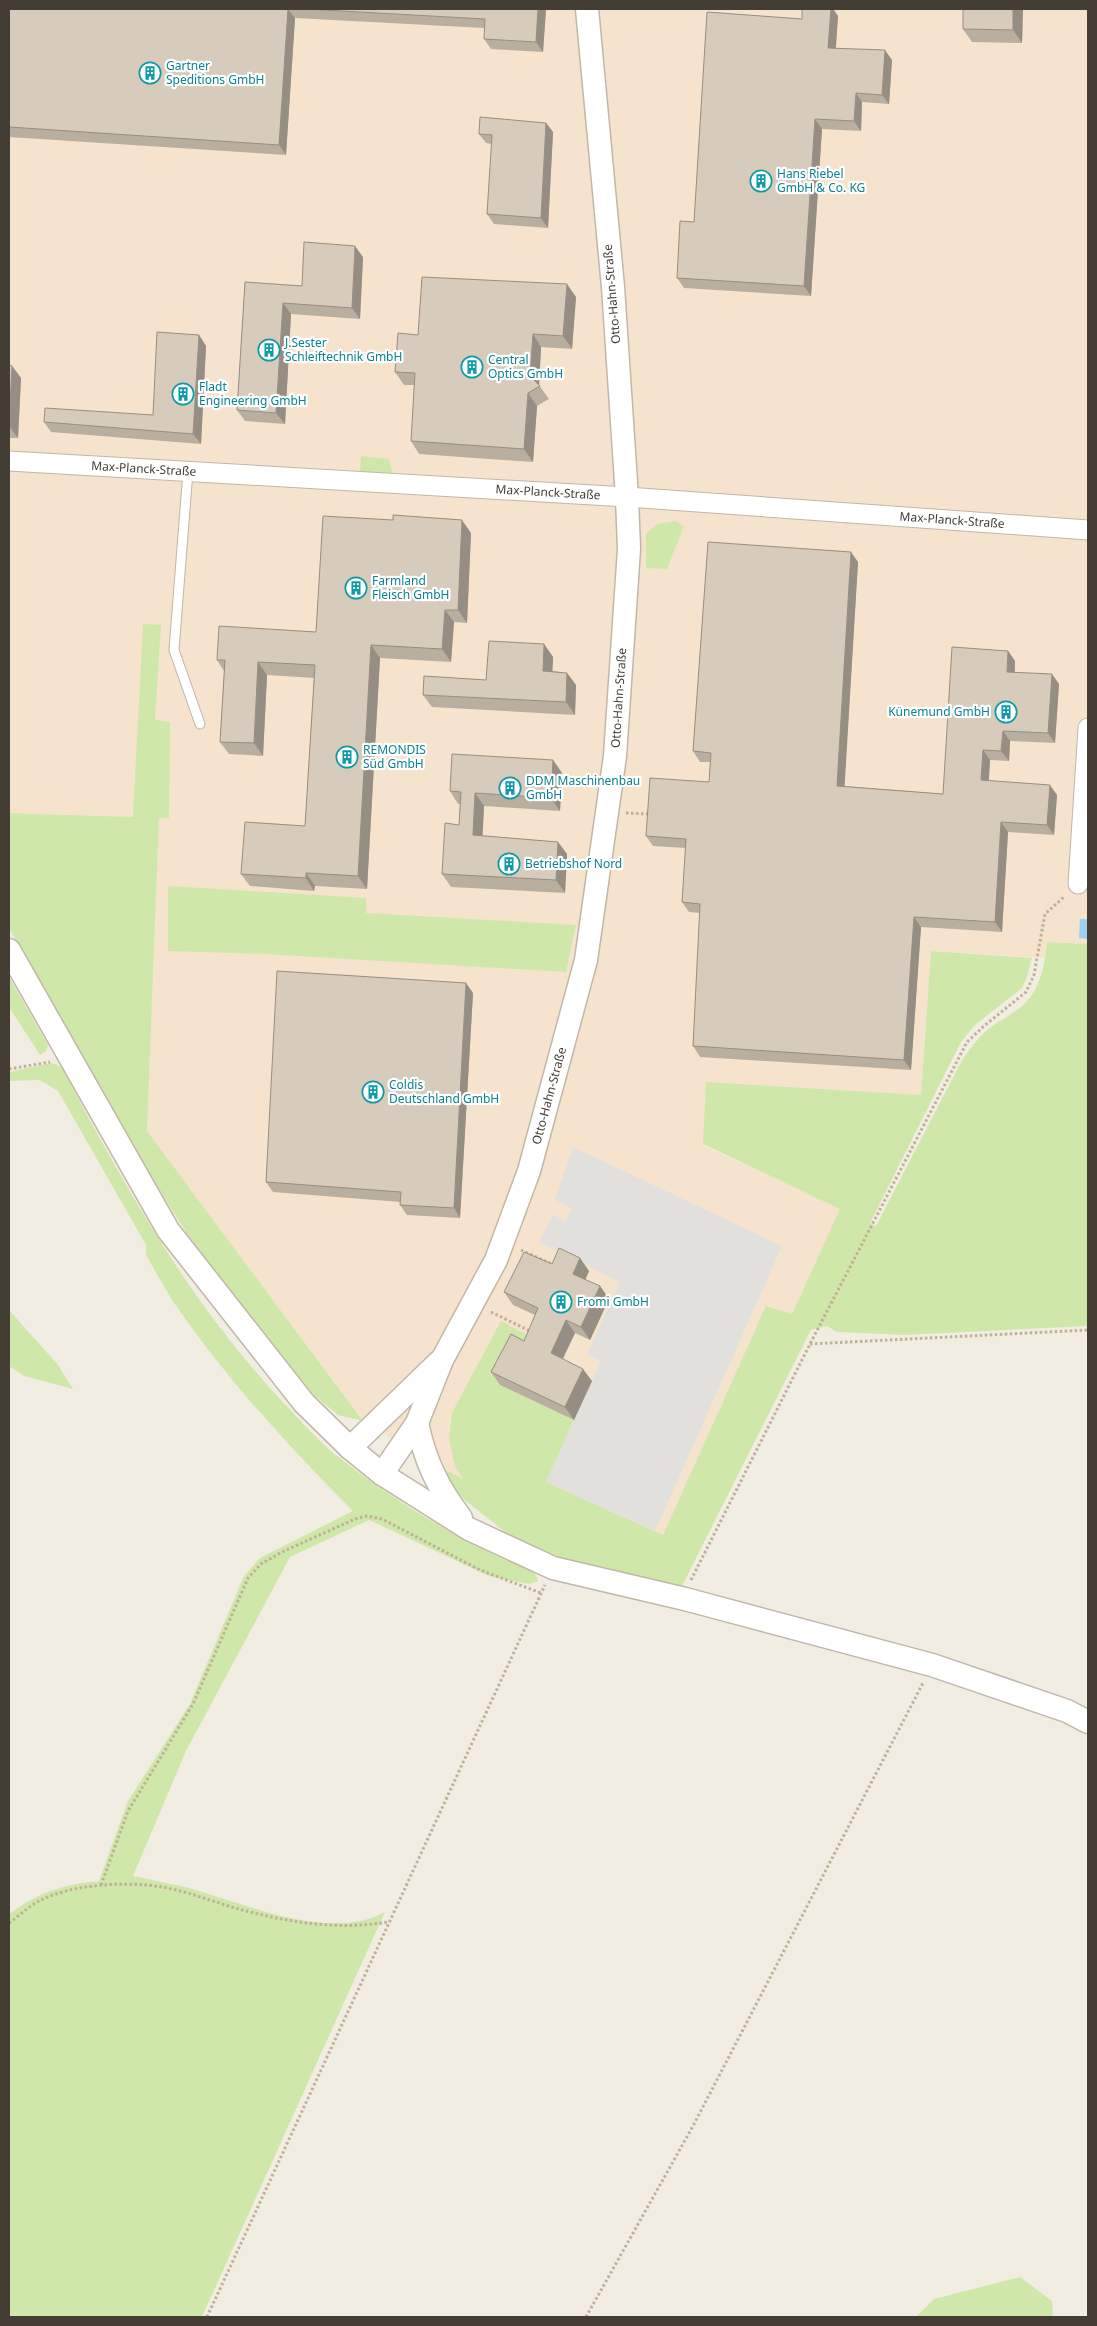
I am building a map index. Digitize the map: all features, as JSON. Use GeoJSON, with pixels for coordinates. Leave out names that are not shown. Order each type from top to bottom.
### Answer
{"type":"FeatureCollection","features":[{"type":"Feature","properties":{"kind":"street","name":"Otto-Hahn-Straße"},"geometry":{"type":"LineString","coordinates":[[442,1360],[496,1260],[529,1171],[586,960],[615,756],[629,549],[612,287],[587,9]]}},
{"type":"Feature","properties":{"kind":"street","name":"Max-Planck-Straße"},"geometry":{"type":"LineString","coordinates":[[9,461],[627,497],[1088,530]]}},
{"type":"Feature","properties":{"kind":"street"},"geometry":{"type":"LineString","coordinates":[[1078,884],[1088,728]]}},
{"type":"Feature","properties":{"kind":"street"},"geometry":{"type":"LineString","coordinates":[[9,950],[168,1230],[304,1403],[350,1448],[382,1474],[469,1529],[553,1568],[685,1599],[932,1665],[1067,1711],[1088,1722]]}},
{"type":"Feature","properties":{"kind":"street"},"geometry":{"type":"LineString","coordinates":[[350,1448],[406,1392],[442,1360]]}},
{"type":"Feature","properties":{"kind":"street"},"geometry":{"type":"LineString","coordinates":[[382,1474],[417,1423],[442,1360]]}},
{"type":"Feature","properties":{"kind":"street"},"geometry":{"type":"LineString","coordinates":[[417,1423],[422,1447],[441,1491],[469,1529]]}},
{"type":"Feature","properties":{"kind":"lane"},"geometry":{"type":"LineString","coordinates":[[188,471],[174,650],[200,724]]}},
{"type":"Feature","properties":{"kind":"path"},"geometry":{"type":"LineString","coordinates":[[607,811],[655,814]]}},
{"type":"Feature","properties":{"kind":"path"},"geometry":{"type":"LineString","coordinates":[[685,1599],[692,1578],[810,1344],[968,1042],[984,1026],[1026,992],[1034,975],[1045,914],[1078,884]]}},
{"type":"Feature","properties":{"kind":"path"},"geometry":{"type":"LineString","coordinates":[[9,1069],[70,1058]]}},
{"type":"Feature","properties":{"kind":"path"},"geometry":{"type":"LineString","coordinates":[[502,1241],[555,1266]]}},
{"type":"Feature","properties":{"kind":"path"},"geometry":{"type":"LineString","coordinates":[[473,1302],[532,1332]]}},
{"type":"Feature","properties":{"kind":"path"},"geometry":{"type":"LineString","coordinates":[[810,1344],[1088,1330]]}},
{"type":"Feature","properties":{"kind":"path"},"geometry":{"type":"LineString","coordinates":[[101,1885],[128,1811],[194,1704],[248,1578],[261,1564],[282,1552],[356,1519],[367,1516],[382,1519],[480,1570],[541,1593]]}},
{"type":"Feature","properties":{"kind":"path"},"geometry":{"type":"LineString","coordinates":[[207,2317],[553,1568]]}},
{"type":"Feature","properties":{"kind":"path"},"geometry":{"type":"LineString","coordinates":[[586,2317],[693,2126],[932,1665]]}},
{"type":"Feature","properties":{"kind":"path"},"geometry":{"type":"LineString","coordinates":[[9,1923],[39,1901],[64,1891],[101,1885],[161,1887],[246,1911],[319,1926],[359,1927],[388,1922]]}},
{"type":"Feature","properties":{"kind":"shaded area"},"geometry":{"type":"Polygon","coordinates":[[[9,9],[1088,9],[1088,944],[1047,942],[1045,958],[931,951],[921,1095],[703,1145],[841,1209],[792,1314],[767,1306],[651,1563],[534,1518],[431,1463],[363,1421],[147,1131],[159,818],[9,813],[9,9]]]}},
{"type":"Feature","properties":{"kind":"shaded area"},"geometry":{"type":"Polygon","coordinates":[[[573,1147],[782,1246],[655,1531],[546,1482],[601,1361],[587,1354],[620,1282],[539,1242],[553,1215],[566,1221],[572,1208],[555,1200],[573,1147]]]}},
{"type":"Feature","properties":{"kind":"green space"},"geometry":{"type":"Polygon","coordinates":[[[361,456],[389,459],[393,475],[360,473],[361,456]]]}},
{"type":"Feature","properties":{"kind":"green space"},"geometry":{"type":"Polygon","coordinates":[[[675,521],[684,526],[667,569],[646,568],[646,534],[657,524],[675,521]]]}},
{"type":"Feature","properties":{"kind":"green space"},"geometry":{"type":"Polygon","coordinates":[[[143,624],[161,625],[155,720],[170,722],[169,818],[159,818],[147,1131],[363,1421],[338,1415],[314,1395],[255,1324],[188,1235],[137,1156],[9,928],[9,813],[133,817],[143,624]]]}},
{"type":"Feature","properties":{"kind":"green space"},"geometry":{"type":"Polygon","coordinates":[[[168,886],[366,898],[366,913],[576,925],[566,972],[265,954],[168,951],[168,886]]]}},
{"type":"Feature","properties":{"kind":"green space"},"geometry":{"type":"Polygon","coordinates":[[[1047,942],[1088,944],[1088,1326],[905,1335],[837,1332],[827,1326],[811,1330],[681,1588],[594,1570],[514,1539],[442,1482],[431,1463],[463,1479],[455,1466],[449,1439],[452,1413],[501,1321],[538,1341],[500,1385],[574,1420],[546,1482],[663,1535],[766,1306],[792,1314],[840,1209],[703,1144],[706,1082],[921,1095],[931,951],[1032,958],[1022,988],[975,1025],[961,1042],[870,1223],[876,1226],[962,1060],[982,1035],[1018,1009],[1033,993],[1043,968],[1047,942]]]}},
{"type":"Feature","properties":{"kind":"green space"},"geometry":{"type":"Polygon","coordinates":[[[9,977],[48,1045],[46,1051],[40,1055],[9,1007],[9,977]]]}},
{"type":"Feature","properties":{"kind":"green space"},"geometry":{"type":"Polygon","coordinates":[[[51,1063],[62,1067],[134,1199],[188,1283],[217,1324],[282,1401],[332,1452],[370,1481],[429,1519],[470,1542],[497,1556],[519,1563],[532,1570],[538,1581],[529,1584],[489,1576],[369,1520],[290,1557],[186,1751],[133,1876],[185,1887],[258,1910],[312,1922],[338,1923],[362,1920],[385,1912],[202,2317],[9,2317],[9,1914],[30,1900],[51,1891],[74,1884],[99,1881],[128,1801],[190,1704],[244,1576],[260,1558],[353,1511],[307,1464],[241,1391],[181,1313],[146,1255],[146,1245],[58,1091],[40,1080],[9,1081],[9,1072],[51,1063]]]}},
{"type":"Feature","properties":{"kind":"green space"},"geometry":{"type":"Polygon","coordinates":[[[9,1310],[58,1365],[73,1389],[24,1376],[9,1366],[9,1310]]]}},
{"type":"Feature","properties":{"kind":"green space"},"geometry":{"type":"Polygon","coordinates":[[[1020,2277],[1052,2301],[1053,2317],[916,2317],[934,2299],[1020,2277]]]}},
{"type":"Feature","properties":{"kind":"water"},"geometry":{"type":"Polygon","coordinates":[[[1080,919],[1088,919],[1088,939],[1079,938],[1080,919]]]}},
{"type":"Feature","properties":{"kind":"building","name":"Gartner Speditions GmbH"},"geometry":{"type":"Polygon","coordinates":[[[9,9],[288,9],[279,145],[9,127],[9,9]]]}},
{"type":"Feature","properties":{"kind":"building"},"geometry":{"type":"Polygon","coordinates":[[[305,9],[538,9],[536,42],[484,39],[485,19],[305,9]]]}},
{"type":"Feature","properties":{"kind":"building","name":"Hans Riebel GmbH & Co. KG"},"geometry":{"type":"Polygon","coordinates":[[[802,9],[831,9],[828,48],[885,50],[882,95],[856,93],[854,121],[815,119],[804,286],[677,278],[680,221],[694,222],[707,12],[802,19],[802,9]]]}},
{"type":"Feature","properties":{"kind":"building"},"geometry":{"type":"Polygon","coordinates":[[[963,9],[1013,9],[1013,30],[963,29],[963,9]]]}},
{"type":"Feature","properties":{"kind":"building"},"geometry":{"type":"Polygon","coordinates":[[[480,117],[546,123],[541,218],[487,214],[492,135],[479,134],[480,117]]]}},
{"type":"Feature","properties":{"kind":"building"},"geometry":{"type":"Polygon","coordinates":[[[304,242],[355,246],[352,308],[283,303],[276,413],[237,410],[245,282],[302,286],[304,242]]]}},
{"type":"Feature","properties":{"kind":"building","name":"Central Optics GmbH"},"geometry":{"type":"Polygon","coordinates":[[[422,277],[567,284],[563,336],[533,334],[530,376],[540,386],[528,393],[524,449],[411,441],[415,373],[395,372],[398,333],[418,335],[422,277]]]}},
{"type":"Feature","properties":{"kind":"building"},"geometry":{"type":"Polygon","coordinates":[[[157,332],[199,335],[193,434],[44,422],[45,408],[153,415],[157,332]]]}},
{"type":"Feature","properties":{"kind":"building"},"geometry":{"type":"Polygon","coordinates":[[[9,365],[12,366],[9,426],[9,365]]]}},
{"type":"Feature","properties":{"kind":"building"},"geometry":{"type":"Polygon","coordinates":[[[393,515],[462,520],[458,610],[445,610],[442,649],[371,645],[358,876],[306,873],[306,878],[241,874],[245,822],[305,826],[315,665],[258,662],[254,743],[220,742],[225,660],[217,660],[219,626],[316,632],[323,516],[393,520],[393,515]]]}},
{"type":"Feature","properties":{"kind":"building"},"geometry":{"type":"Polygon","coordinates":[[[708,542],[851,552],[837,786],[943,794],[952,647],[1008,651],[1007,672],[1052,674],[1048,733],[1003,731],[1001,751],[983,750],[981,780],[1050,785],[1047,825],[1001,822],[995,922],[914,917],[904,1060],[693,1046],[700,904],[682,902],[686,839],[646,836],[650,778],[709,782],[711,753],[693,751],[708,542]]]}},
{"type":"Feature","properties":{"kind":"building"},"geometry":{"type":"Polygon","coordinates":[[[489,641],[544,644],[543,671],[567,673],[566,702],[423,695],[424,676],[486,680],[489,641]]]}},
{"type":"Feature","properties":{"kind":"building"},"geometry":{"type":"Polygon","coordinates":[[[452,754],[553,760],[551,798],[475,793],[473,835],[558,842],[556,880],[442,874],[445,823],[459,825],[461,792],[450,791],[452,754]]]}},
{"type":"Feature","properties":{"kind":"building","name":"Coldis Deutschland GmbH"},"geometry":{"type":"Polygon","coordinates":[[[277,971],[466,983],[454,1208],[400,1205],[401,1192],[266,1182],[277,971]]]}},
{"type":"Feature","properties":{"kind":"building"},"geometry":{"type":"Polygon","coordinates":[[[559,1248],[580,1258],[573,1274],[600,1286],[581,1327],[566,1320],[551,1353],[583,1369],[565,1407],[491,1372],[511,1334],[524,1341],[538,1308],[504,1292],[524,1252],[552,1264],[559,1248]]]}},
{"type":"Feature","properties":{"kind":"place","name":"Gartner Speditions GmbH"},"geometry":{"type":"Point","coordinates":[150,73]}},
{"type":"Feature","properties":{"kind":"place","name":"Hans Riebel GmbH & Co. KG"},"geometry":{"type":"Point","coordinates":[761,181]}},
{"type":"Feature","properties":{"kind":"place","name":"J.Sester Schleiftechnik GmbH"},"geometry":{"type":"Point","coordinates":[269,350]}},
{"type":"Feature","properties":{"kind":"place","name":"Central Optics GmbH"},"geometry":{"type":"Point","coordinates":[472,367]}},
{"type":"Feature","properties":{"kind":"place","name":"Fladt Engineering GmbH"},"geometry":{"type":"Point","coordinates":[183,394]}},
{"type":"Feature","properties":{"kind":"place","name":"Farmland Fleisch GmbH"},"geometry":{"type":"Point","coordinates":[356,588]}},
{"type":"Feature","properties":{"kind":"place","name":"Künemund GmbH"},"geometry":{"type":"Point","coordinates":[1006,712]}},
{"type":"Feature","properties":{"kind":"place","name":"REMONDIS Süd GmbH"},"geometry":{"type":"Point","coordinates":[347,757]}},
{"type":"Feature","properties":{"kind":"place","name":"DDM Maschinenbau GmbH"},"geometry":{"type":"Point","coordinates":[510,788]}},
{"type":"Feature","properties":{"kind":"place","name":"Betriebshof Nord"},"geometry":{"type":"Point","coordinates":[509,864]}},
{"type":"Feature","properties":{"kind":"place","name":"Coldis Deutschland GmbH"},"geometry":{"type":"Point","coordinates":[373,1092]}},
{"type":"Feature","properties":{"kind":"place","name":"Fromi GmbH"},"geometry":{"type":"Point","coordinates":[561,1302]}}]}
